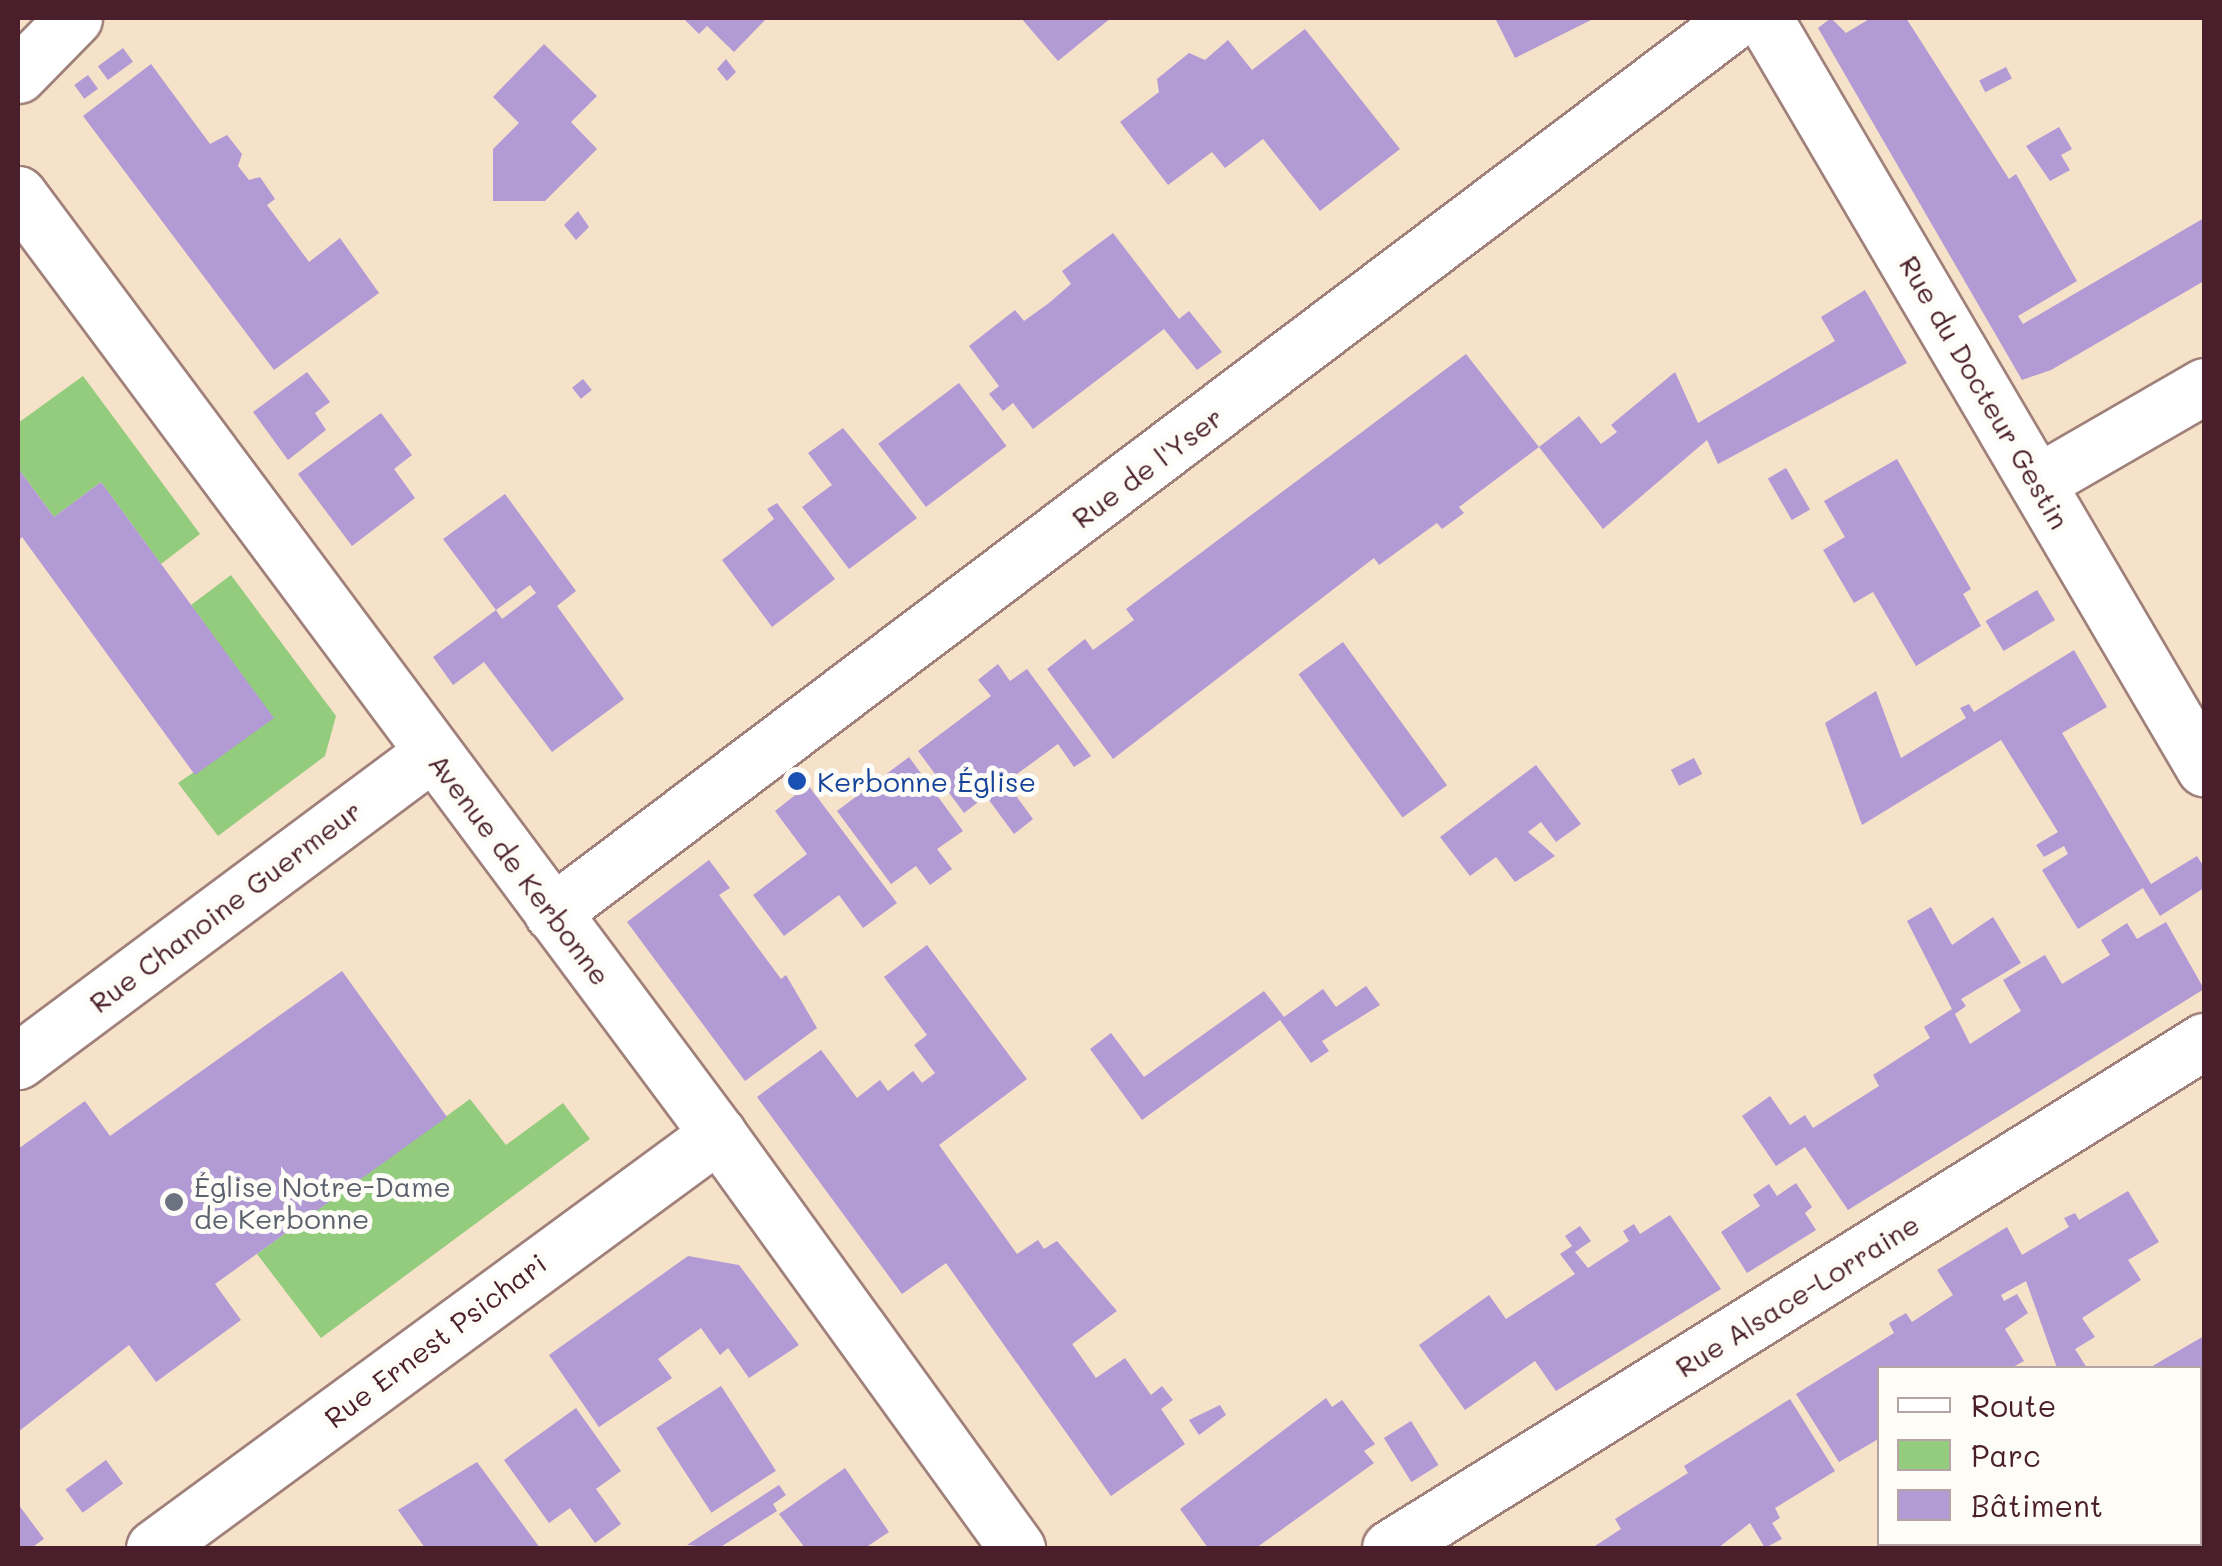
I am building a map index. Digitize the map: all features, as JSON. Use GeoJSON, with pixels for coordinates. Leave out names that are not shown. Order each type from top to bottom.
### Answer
{"type":"FeatureCollection","features":[{"type":"Feature","properties":{"kind":"street"},"geometry":{"type":"LineString","coordinates":[[18,75],[74,18]]}},
{"type":"Feature","properties":{"kind":"street","name":"Rue de l'Yser"},"geometry":{"type":"LineString","coordinates":[[552,912],[1738,18]]}},
{"type":"Feature","properties":{"kind":"street","name":"Rue du Docteur Gestin"},"geometry":{"type":"LineString","coordinates":[[1764,18],[2204,768]]}},
{"type":"Feature","properties":{"kind":"street","name":"Avenue de Kerbonne"},"geometry":{"type":"LineString","coordinates":[[18,194],[718,1134],[1017,1548]]}},
{"type":"Feature","properties":{"kind":"street"},"geometry":{"type":"LineString","coordinates":[[2038,482],[2204,386]]}},
{"type":"Feature","properties":{"kind":"street","name":"Rue Chanoine Guermeur"},"geometry":{"type":"LineString","coordinates":[[18,1061],[433,752]]}},
{"type":"Feature","properties":{"kind":"street","name":"Rue Alsace-Lorraine"},"geometry":{"type":"LineString","coordinates":[[1390,1548],[2204,1041]]}},
{"type":"Feature","properties":{"kind":"street","name":"Rue Ernest Psichari"},"geometry":{"type":"LineString","coordinates":[[154,1548],[718,1134]]}},
{"type":"Feature","properties":{"kind":"green space"},"geometry":{"type":"Polygon","coordinates":[[[83,376],[200,534],[161,564],[101,482],[54,517],[18,468],[18,423],[83,376]]]}},
{"type":"Feature","properties":{"kind":"green space"},"geometry":{"type":"Polygon","coordinates":[[[231,575],[336,716],[325,756],[218,836],[178,783],[273,718],[191,605],[231,575]]]}},
{"type":"Feature","properties":{"kind":"green space"},"geometry":{"type":"Polygon","coordinates":[[[470,1099],[506,1145],[563,1103],[590,1139],[321,1338],[257,1254],[470,1099]]]}},
{"type":"Feature","properties":{"kind":"building"},"geometry":{"type":"Polygon","coordinates":[[[683,18],[767,18],[734,52],[707,26],[699,34],[683,18]]]}},
{"type":"Feature","properties":{"kind":"building"},"geometry":{"type":"Polygon","coordinates":[[[1021,18],[1111,18],[1058,61],[1021,18]]]}},
{"type":"Feature","properties":{"kind":"building"},"geometry":{"type":"Polygon","coordinates":[[[1495,18],[1595,18],[1515,58],[1495,18]]]}},
{"type":"Feature","properties":{"kind":"building"},"geometry":{"type":"Polygon","coordinates":[[[1831,18],[1846,33],[1871,18],[1906,18],[2009,179],[2016,174],[2077,281],[2018,316],[2023,324],[2204,218],[2204,281],[2051,370],[2022,380],[1818,28],[1831,18]]]}},
{"type":"Feature","properties":{"kind":"building"},"geometry":{"type":"Polygon","coordinates":[[[1305,29],[1400,149],[1320,211],[1263,139],[1225,168],[1212,152],[1168,185],[1120,122],[1159,92],[1157,79],[1189,53],[1205,60],[1228,40],[1252,70],[1305,29]]]}},
{"type":"Feature","properties":{"kind":"building"},"geometry":{"type":"Polygon","coordinates":[[[544,44],[597,96],[571,122],[597,149],[545,201],[493,201],[493,149],[519,123],[493,97],[544,44]]]}},
{"type":"Feature","properties":{"kind":"building"},"geometry":{"type":"Polygon","coordinates":[[[123,48],[133,62],[108,80],[98,66],[123,48]]]}},
{"type":"Feature","properties":{"kind":"building"},"geometry":{"type":"Polygon","coordinates":[[[726,59],[736,72],[727,81],[717,69],[726,59]]]}},
{"type":"Feature","properties":{"kind":"building"},"geometry":{"type":"Polygon","coordinates":[[[151,64],[210,144],[227,135],[242,154],[238,166],[249,180],[260,177],[275,199],[267,205],[309,262],[340,238],[379,293],[274,370],[83,116],[151,64]]]}},
{"type":"Feature","properties":{"kind":"building"},"geometry":{"type":"Polygon","coordinates":[[[2006,67],[2012,79],[1985,92],[1979,81],[2006,67]]]}},
{"type":"Feature","properties":{"kind":"building"},"geometry":{"type":"Polygon","coordinates":[[[88,75],[98,89],[84,99],[74,85],[88,75]]]}},
{"type":"Feature","properties":{"kind":"building"},"geometry":{"type":"Polygon","coordinates":[[[2059,127],[2072,149],[2061,155],[2070,170],[2050,181],[2026,146],[2059,127]]]}},
{"type":"Feature","properties":{"kind":"building"},"geometry":{"type":"Polygon","coordinates":[[[578,211],[589,227],[576,240],[564,225],[578,211]]]}},
{"type":"Feature","properties":{"kind":"building"},"geometry":{"type":"Polygon","coordinates":[[[1113,233],[1179,319],[1189,311],[1222,352],[1197,370],[1164,329],[1033,429],[1013,403],[1003,411],[989,394],[999,386],[969,346],[1015,310],[1024,321],[1049,303],[1071,284],[1062,271],[1113,233]]]}},
{"type":"Feature","properties":{"kind":"building"},"geometry":{"type":"Polygon","coordinates":[[[1865,290],[1907,363],[1718,464],[1707,440],[1603,529],[1539,447],[1579,416],[1601,444],[1617,432],[1611,425],[1675,372],[1698,423],[1835,341],[1821,317],[1865,290]]]}},
{"type":"Feature","properties":{"kind":"building"},"geometry":{"type":"Polygon","coordinates":[[[1466,354],[1539,447],[1459,507],[1464,513],[1442,529],[1437,523],[1379,565],[1374,558],[1113,759],[1047,669],[1085,639],[1093,650],[1134,620],[1126,609],[1466,354]]]}},
{"type":"Feature","properties":{"kind":"building"},"geometry":{"type":"Polygon","coordinates":[[[307,372],[330,402],[315,413],[326,430],[288,460],[253,412],[307,372]]]}},
{"type":"Feature","properties":{"kind":"building"},"geometry":{"type":"Polygon","coordinates":[[[583,379],[592,390],[581,399],[572,388],[583,379]]]}},
{"type":"Feature","properties":{"kind":"building"},"geometry":{"type":"Polygon","coordinates":[[[959,383],[1007,446],[926,507],[878,444],[959,383]]]}},
{"type":"Feature","properties":{"kind":"building"},"geometry":{"type":"Polygon","coordinates":[[[381,413],[412,455],[394,469],[415,498],[352,546],[298,474],[381,413]]]}},
{"type":"Feature","properties":{"kind":"building"},"geometry":{"type":"Polygon","coordinates":[[[843,428],[917,518],[849,569],[802,507],[832,485],[808,453],[843,428]]]}},
{"type":"Feature","properties":{"kind":"building"},"geometry":{"type":"Polygon","coordinates":[[[1897,459],[1971,589],[1963,594],[1981,626],[1916,666],[1873,592],[1854,603],[1823,550],[1845,537],[1824,501],[1897,459]]]}},
{"type":"Feature","properties":{"kind":"building"},"geometry":{"type":"Polygon","coordinates":[[[18,468],[54,517],[101,482],[274,718],[195,775],[22,537],[18,541],[18,468]]]}},
{"type":"Feature","properties":{"kind":"building"},"geometry":{"type":"Polygon","coordinates":[[[1786,468],[1810,510],[1792,520],[1768,478],[1786,468]]]}},
{"type":"Feature","properties":{"kind":"building"},"geometry":{"type":"Polygon","coordinates":[[[505,494],[576,591],[557,606],[624,699],[552,752],[484,662],[453,685],[433,657],[496,610],[443,539],[505,494]],[[530,585],[496,610],[502,619],[536,593],[530,585]]]}},
{"type":"Feature","properties":{"kind":"building"},"geometry":{"type":"Polygon","coordinates":[[[777,503],[835,579],[772,627],[722,560],[774,519],[767,509],[777,503]]]}},
{"type":"Feature","properties":{"kind":"building"},"geometry":{"type":"Polygon","coordinates":[[[2037,590],[2055,620],[2004,651],[1986,621],[2037,590]]]}},
{"type":"Feature","properties":{"kind":"building"},"geometry":{"type":"Polygon","coordinates":[[[1343,642],[1447,785],[1403,818],[1299,674],[1343,642]]]}},
{"type":"Feature","properties":{"kind":"building"},"geometry":{"type":"Polygon","coordinates":[[[2074,650],[2107,707],[2062,733],[2151,884],[2197,856],[2204,867],[2204,888],[2160,916],[2143,888],[2078,929],[2042,870],[2068,854],[2064,846],[2044,857],[2036,845],[2058,832],[2001,740],[1862,825],[1825,723],[1876,691],[1901,758],[1966,718],[1960,708],[1969,704],[1974,712],[2074,650]]]}},
{"type":"Feature","properties":{"kind":"building"},"geometry":{"type":"Polygon","coordinates":[[[998,664],[1010,681],[1027,669],[1091,756],[1074,767],[1058,744],[1006,782],[1033,819],[1014,834],[986,796],[964,813],[918,751],[991,696],[978,680],[998,664]]]}},
{"type":"Feature","properties":{"kind":"building"},"geometry":{"type":"Polygon","coordinates":[[[909,757],[963,831],[937,849],[952,869],[930,885],[916,866],[891,884],[837,811],[909,757]]]}},
{"type":"Feature","properties":{"kind":"building"},"geometry":{"type":"Polygon","coordinates":[[[1694,758],[1702,774],[1679,786],[1671,770],[1694,758]]]}},
{"type":"Feature","properties":{"kind":"building"},"geometry":{"type":"Polygon","coordinates":[[[1536,765],[1581,824],[1556,842],[1541,822],[1528,832],[1555,856],[1515,882],[1496,857],[1470,876],[1440,837],[1536,765]]]}},
{"type":"Feature","properties":{"kind":"building"},"geometry":{"type":"Polygon","coordinates":[[[808,785],[897,903],[863,928],[839,895],[784,936],[753,895],[807,854],[775,811],[808,785]]]}},
{"type":"Feature","properties":{"kind":"building"},"geometry":{"type":"Polygon","coordinates":[[[709,860],[730,888],[719,895],[781,979],[786,975],[817,1028],[745,1081],[627,922],[709,860]]]}},
{"type":"Feature","properties":{"kind":"building"},"geometry":{"type":"Polygon","coordinates":[[[1931,907],[1952,945],[1993,917],[2021,963],[1961,999],[1966,1006],[1955,1014],[1970,1044],[2021,1011],[2003,980],[2045,955],[2062,984],[2110,955],[2101,940],[2127,923],[2137,939],[2166,922],[2204,989],[1848,1210],[1805,1147],[1776,1166],[1742,1116],[1770,1096],[1790,1125],[1805,1115],[1813,1128],[1879,1086],[1873,1075],[1930,1038],[1924,1027],[1952,1009],[1907,921],[1931,907]]]}},
{"type":"Feature","properties":{"kind":"building"},"geometry":{"type":"Polygon","coordinates":[[[927,945],[1027,1079],[939,1145],[1017,1254],[1038,1240],[1044,1249],[1057,1241],[1117,1311],[1072,1344],[1096,1378],[1125,1358],[1151,1395],[1162,1386],[1173,1400],[1161,1409],[1185,1444],[1111,1496],[946,1263],[902,1294],[757,1097],[821,1050],[857,1098],[880,1080],[888,1091],[913,1071],[922,1083],[935,1073],[914,1045],[927,1035],[884,977],[927,945]]]}},
{"type":"Feature","properties":{"kind":"building","name":"Église Notre-Dame de Kerbonne"},"geometry":{"type":"Polygon","coordinates":[[[342,971],[447,1117],[215,1284],[241,1320],[156,1382],[129,1345],[18,1432],[18,1149],[85,1101],[110,1136],[342,971]]]}},
{"type":"Feature","properties":{"kind":"building"},"geometry":{"type":"Polygon","coordinates":[[[1366,986],[1380,1005],[1322,1041],[1329,1051],[1311,1063],[1280,1020],[1142,1120],[1090,1049],[1111,1033],[1144,1077],[1264,991],[1284,1017],[1323,989],[1336,1007],[1366,986]]]}},
{"type":"Feature","properties":{"kind":"building"},"geometry":{"type":"Polygon","coordinates":[[[1796,1183],[1812,1207],[1805,1213],[1816,1230],[1747,1273],[1721,1232],[1760,1206],[1753,1195],[1769,1184],[1777,1196],[1796,1183]]]}},
{"type":"Feature","properties":{"kind":"building"},"geometry":{"type":"Polygon","coordinates":[[[2128,1191],[2159,1242],[2128,1260],[2141,1280],[2082,1318],[2095,1337],[2075,1349],[2086,1366],[2056,1366],[2026,1281],[2001,1295],[2004,1301],[2017,1294],[2028,1313],[2005,1329],[2024,1361],[2015,1366],[1877,1366],[1877,1440],[1839,1462],[1796,1394],[1894,1333],[1889,1323],[1906,1313],[1912,1322],[1953,1295],[1937,1270],[2007,1227],[2022,1255],[2069,1227],[2064,1218],[2075,1213],[2079,1220],[2128,1191]]]}},
{"type":"Feature","properties":{"kind":"building"},"geometry":{"type":"Polygon","coordinates":[[[1670,1215],[1721,1289],[1556,1391],[1535,1361],[1465,1410],[1419,1345],[1489,1295],[1506,1319],[1575,1274],[1560,1254],[1572,1246],[1565,1236],[1580,1226],[1591,1241],[1575,1252],[1588,1268],[1629,1241],[1623,1231],[1634,1224],[1640,1234],[1670,1215]]]}},
{"type":"Feature","properties":{"kind":"building"},"geometry":{"type":"Polygon","coordinates":[[[688,1256],[739,1265],[799,1345],[749,1378],[728,1348],[720,1355],[701,1328],[658,1359],[672,1378],[599,1427],[549,1355],[688,1256]]]}},
{"type":"Feature","properties":{"kind":"building"},"geometry":{"type":"Polygon","coordinates":[[[2204,1336],[2204,1548],[2202,1366],[2152,1366],[2204,1336]]]}},
{"type":"Feature","properties":{"kind":"building"},"geometry":{"type":"Polygon","coordinates":[[[721,1386],[776,1471],[711,1513],[656,1428],[721,1386]]]}},
{"type":"Feature","properties":{"kind":"building"},"geometry":{"type":"Polygon","coordinates":[[[1326,1398],[1332,1407],[1342,1400],[1375,1444],[1364,1451],[1374,1463],[1256,1548],[1208,1548],[1180,1509],[1326,1398]]]}},
{"type":"Feature","properties":{"kind":"building"},"geometry":{"type":"Polygon","coordinates":[[[1790,1399],[1835,1471],[1775,1508],[1780,1518],[1772,1523],[1782,1539],[1765,1548],[1750,1523],[1718,1548],[1592,1548],[1621,1529],[1615,1519],[1688,1473],[1684,1466],[1790,1399]]]}},
{"type":"Feature","properties":{"kind":"building"},"geometry":{"type":"Polygon","coordinates":[[[1220,1405],[1226,1415],[1199,1435],[1189,1420],[1220,1405]]]}},
{"type":"Feature","properties":{"kind":"building"},"geometry":{"type":"Polygon","coordinates":[[[576,1408],[621,1471],[596,1489],[621,1524],[595,1543],[570,1508],[549,1523],[504,1460],[576,1408]]]}},
{"type":"Feature","properties":{"kind":"building"},"geometry":{"type":"Polygon","coordinates":[[[1411,1421],[1439,1465],[1411,1482],[1384,1438],[1411,1421]]]}},
{"type":"Feature","properties":{"kind":"building"},"geometry":{"type":"Polygon","coordinates":[[[106,1460],[123,1483],[83,1513],[66,1489],[106,1460]]]}},
{"type":"Feature","properties":{"kind":"building"},"geometry":{"type":"Polygon","coordinates":[[[477,1462],[540,1548],[425,1548],[398,1510],[477,1462]]]}},
{"type":"Feature","properties":{"kind":"building"},"geometry":{"type":"Polygon","coordinates":[[[845,1468],[889,1532],[865,1548],[805,1548],[779,1514],[845,1468]]]}},
{"type":"Feature","properties":{"kind":"building"},"geometry":{"type":"Polygon","coordinates":[[[779,1485],[786,1495],[773,1504],[777,1511],[719,1548],[687,1545],[779,1485]]]}},
{"type":"Feature","properties":{"kind":"building"},"geometry":{"type":"Polygon","coordinates":[[[18,1504],[44,1539],[31,1548],[18,1548],[18,1504]]]}},
{"type":"Feature","properties":{"kind":"place","name":"Kerbonne Église"},"geometry":{"type":"Point","coordinates":[797,781]}},
{"type":"Feature","properties":{"kind":"place","name":"Église Notre-Dame de Kerbonne"},"geometry":{"type":"Point","coordinates":[174,1202]}}]}
